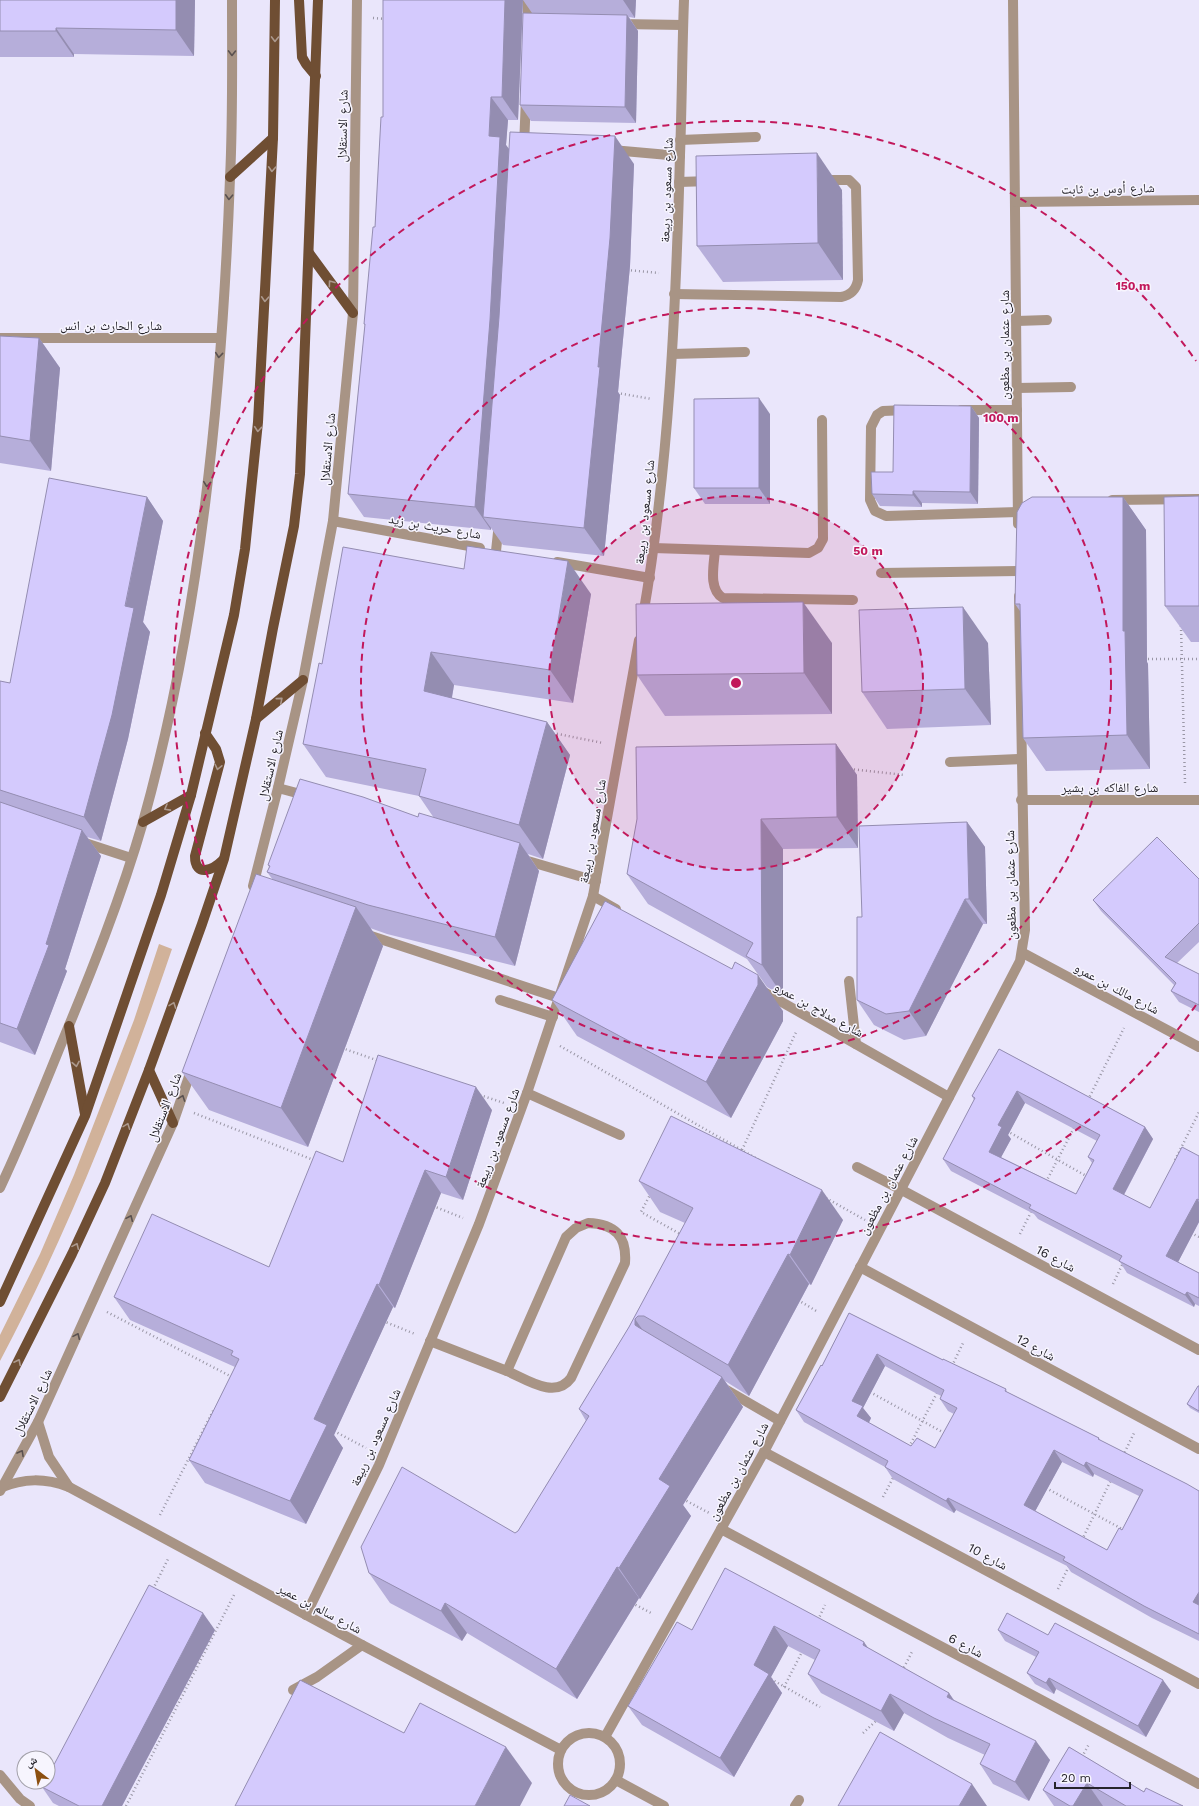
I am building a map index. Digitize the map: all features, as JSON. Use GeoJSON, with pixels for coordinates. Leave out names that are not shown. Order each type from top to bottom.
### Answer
{"type":"FeatureCollection","features":[{"type":"Feature","properties":{"kind":"main road"},"geometry":{"type":"LineString","coordinates":[[0,1302],[85,1116],[161,895],[191,795],[205,733],[218,688],[234,615],[245,549],[253,485],[258,422],[273,138],[275,0]]}},
{"type":"Feature","properties":{"kind":"main road"},"geometry":{"type":"LineString","coordinates":[[299,0],[302,57],[316,76]]}},
{"type":"Feature","properties":{"kind":"main road","name":"شارع الاستقلال"},"geometry":{"type":"LineString","coordinates":[[0,1397],[72,1254],[105,1183],[149,1070],[224,859],[256,719],[294,526],[300,474],[318,0]]}},
{"type":"Feature","properties":{"kind":"main road"},"geometry":{"type":"LineString","coordinates":[[230,177],[273,138]]}},
{"type":"Feature","properties":{"kind":"main road"},"geometry":{"type":"LineString","coordinates":[[309,253],[353,313]]}},
{"type":"Feature","properties":{"kind":"main road"},"geometry":{"type":"LineString","coordinates":[[256,719],[303,680]]}},
{"type":"Feature","properties":{"kind":"main road"},"geometry":{"type":"LineString","coordinates":[[205,733],[216,749],[220,762],[195,862],[198,868],[210,870],[224,859]]}},
{"type":"Feature","properties":{"kind":"main road"},"geometry":{"type":"LineString","coordinates":[[143,822],[191,795]]}},
{"type":"Feature","properties":{"kind":"main road"},"geometry":{"type":"LineString","coordinates":[[69,1026],[85,1116]]}},
{"type":"Feature","properties":{"kind":"main road"},"geometry":{"type":"LineString","coordinates":[[149,1070],[173,1123]]}},
{"type":"Feature","properties":{"kind":"street"},"geometry":{"type":"LineString","coordinates":[[0,1188],[97,957],[143,822],[166,726],[186,630],[201,541],[221,338],[230,177],[232,0]]}},
{"type":"Feature","properties":{"kind":"street","name":"شارع الاستقلال"},"geometry":{"type":"LineString","coordinates":[[251,895],[303,680],[333,521],[353,313],[357,0]]}},
{"type":"Feature","properties":{"kind":"street"},"geometry":{"type":"LineString","coordinates":[[528,0],[532,23],[528,38]]}},
{"type":"Feature","properties":{"kind":"street","name":"شارع مسعود بن ربيعة"},"geometry":{"type":"LineString","coordinates":[[306,1615],[383,1456],[479,1224],[522,1109],[593,896],[650,578],[668,401],[676,275],[684,0]]}},
{"type":"Feature","properties":{"kind":"street","name":"شارع عثمان بن مظعون"},"geometry":{"type":"LineString","coordinates":[[1013,0],[1017,410],[1022,501],[1018,512],[1018,534]]}},
{"type":"Feature","properties":{"kind":"street"},"geometry":{"type":"LineString","coordinates":[[613,24],[683,25]]}},
{"type":"Feature","properties":{"kind":"street"},"geometry":{"type":"LineString","coordinates":[[524,158],[528,143],[526,90]]}},
{"type":"Feature","properties":{"kind":"street"},"geometry":{"type":"LineString","coordinates":[[680,140],[756,137]]}},
{"type":"Feature","properties":{"kind":"street"},"geometry":{"type":"LineString","coordinates":[[602,150],[680,156]]}},
{"type":"Feature","properties":{"kind":"street"},"geometry":{"type":"LineString","coordinates":[[674,294],[840,297],[847,296],[853,292],[857,286],[858,280],[856,188],[849,180],[812,180]]}},
{"type":"Feature","properties":{"kind":"street"},"geometry":{"type":"LineString","coordinates":[[679,182],[718,181]]}},
{"type":"Feature","properties":{"kind":"street","name":"شارع أوس بن ثابت"},"geometry":{"type":"LineString","coordinates":[[1016,202],[1199,200]]}},
{"type":"Feature","properties":{"kind":"street"},"geometry":{"type":"LineString","coordinates":[[1017,321],[1047,320]]}},
{"type":"Feature","properties":{"kind":"street","name":"شارع الحارث بن انس"},"geometry":{"type":"LineString","coordinates":[[0,338],[221,338]]}},
{"type":"Feature","properties":{"kind":"street"},"geometry":{"type":"LineString","coordinates":[[672,354],[745,352]]}},
{"type":"Feature","properties":{"kind":"street"},"geometry":{"type":"LineString","coordinates":[[1017,388],[1071,387]]}},
{"type":"Feature","properties":{"kind":"street"},"geometry":{"type":"LineString","coordinates":[[914,410],[883,411],[873,420],[871,427],[870,500],[875,511],[886,516],[1018,512]]}},
{"type":"Feature","properties":{"kind":"street"},"geometry":{"type":"LineString","coordinates":[[953,410],[1017,410]]}},
{"type":"Feature","properties":{"kind":"street"},"geometry":{"type":"LineString","coordinates":[[653,548],[809,553],[818,548],[823,539],[822,420]]}},
{"type":"Feature","properties":{"kind":"street"},"geometry":{"type":"LineString","coordinates":[[1104,500],[1199,499]]}},
{"type":"Feature","properties":{"kind":"street","name":"شارع حريث بن زيد"},"geometry":{"type":"LineString","coordinates":[[333,521],[500,551],[500,511]]}},
{"type":"Feature","properties":{"kind":"street"},"geometry":{"type":"LineString","coordinates":[[715,550],[714,585],[715,591],[723,598],[852,600]]}},
{"type":"Feature","properties":{"kind":"street"},"geometry":{"type":"LineString","coordinates":[[550,560],[650,578]]}},
{"type":"Feature","properties":{"kind":"street","name":"شارع عثمان بن مظعون"},"geometry":{"type":"LineString","coordinates":[[605,1737],[764,1452],[900,1189],[1017,968],[1023,953],[1025,930],[1021,800],[1019,575],[881,573]]}},
{"type":"Feature","properties":{"kind":"street"},"geometry":{"type":"LineString","coordinates":[[950,762],[1021,760]]}},
{"type":"Feature","properties":{"kind":"street"},"geometry":{"type":"LineString","coordinates":[[278,788],[316,799]]}},
{"type":"Feature","properties":{"kind":"street","name":"شارع الفاكه بن بشير"},"geometry":{"type":"LineString","coordinates":[[1021,800],[1199,800]]}},
{"type":"Feature","properties":{"kind":"street"},"geometry":{"type":"LineString","coordinates":[[73,839],[131,858]]}},
{"type":"Feature","properties":{"kind":"street"},"geometry":{"type":"LineString","coordinates":[[513,856],[596,881]]}},
{"type":"Feature","properties":{"kind":"street"},"geometry":{"type":"LineString","coordinates":[[593,896],[627,916]]}},
{"type":"Feature","properties":{"kind":"street"},"geometry":{"type":"LineString","coordinates":[[356,930],[559,998]]}},
{"type":"Feature","properties":{"kind":"street","name":"شارع مالك بن عمرو"},"geometry":{"type":"LineString","coordinates":[[1023,953],[1199,1047]]}},
{"type":"Feature","properties":{"kind":"street"},"geometry":{"type":"LineString","coordinates":[[849,981],[856,1044]]}},
{"type":"Feature","properties":{"kind":"street","name":"شارع مدلاج بن عمرو"},"geometry":{"type":"LineString","coordinates":[[757,988],[949,1097]]}},
{"type":"Feature","properties":{"kind":"street"},"geometry":{"type":"LineString","coordinates":[[500,1000],[553,1017]]}},
{"type":"Feature","properties":{"kind":"street","name":"شارع الاستقلال"},"geometry":{"type":"LineString","coordinates":[[1,1489],[38,1422],[173,1123],[197,1056]]}},
{"type":"Feature","properties":{"kind":"street"},"geometry":{"type":"LineString","coordinates":[[527,1093],[620,1135]]}},
{"type":"Feature","properties":{"kind":"street","name":"شارع 16"},"geometry":{"type":"LineString","coordinates":[[857,1167],[1199,1350]]}},
{"type":"Feature","properties":{"kind":"street"},"geometry":{"type":"LineString","coordinates":[[430,1341],[553,1389],[564,1385],[571,1378],[625,1263],[626,1250],[622,1238],[613,1229],[601,1224],[588,1223],[576,1228],[566,1237],[507,1371]]}},
{"type":"Feature","properties":{"kind":"street","name":"شارع 12"},"geometry":{"type":"LineString","coordinates":[[860,1267],[1199,1449]]}},
{"type":"Feature","properties":{"kind":"street"},"geometry":{"type":"LineString","coordinates":[[714,1383],[780,1421]]}},
{"type":"Feature","properties":{"kind":"street","name":"شارع سالم بن عمير"},"geometry":{"type":"LineString","coordinates":[[38,1422],[49,1457],[69,1487]]}},
{"type":"Feature","properties":{"kind":"street","name":"شارع 10"},"geometry":{"type":"LineString","coordinates":[[764,1452],[1199,1684]]}},
{"type":"Feature","properties":{"kind":"street","name":"شارع سالم بن عمير"},"geometry":{"type":"LineString","coordinates":[[1,1489],[18,1482],[36,1480],[54,1482],[69,1487],[242,1581],[561,1750]]}},
{"type":"Feature","properties":{"kind":"street","name":"شارع 6"},"geometry":{"type":"LineString","coordinates":[[723,1525],[833,1589],[1199,1784]]}},
{"type":"Feature","properties":{"kind":"street"},"geometry":{"type":"LineString","coordinates":[[293,1690],[323,1673],[362,1645]]}},
{"type":"Feature","properties":{"kind":"street"},"geometry":{"type":"LineString","coordinates":[[585,1733],[596,1733],[605,1737],[618,1752],[620,1771],[616,1780],[610,1788],[597,1794],[572,1796],[559,1774],[558,1758],[561,1750],[566,1742],[575,1736],[585,1733]]}},
{"type":"Feature","properties":{"kind":"street"},"geometry":{"type":"LineString","coordinates":[[0,1776],[20,1798],[30,1806]]}},
{"type":"Feature","properties":{"kind":"street"},"geometry":{"type":"LineString","coordinates":[[616,1780],[664,1806]]}},
{"type":"Feature","properties":{"kind":"path"},"geometry":{"type":"LineString","coordinates":[[357,18],[388,19]]}},
{"type":"Feature","properties":{"kind":"path"},"geometry":{"type":"LineString","coordinates":[[621,269],[676,275]]}},
{"type":"Feature","properties":{"kind":"path"},"geometry":{"type":"LineString","coordinates":[[613,393],[668,401]]}},
{"type":"Feature","properties":{"kind":"path"},"geometry":{"type":"LineString","coordinates":[[1181,621],[1186,800]]}},
{"type":"Feature","properties":{"kind":"path"},"geometry":{"type":"LineString","coordinates":[[1136,660],[1199,659]]}},
{"type":"Feature","properties":{"kind":"path"},"geometry":{"type":"LineString","coordinates":[[1086,1104],[1133,1012]]}},
{"type":"Feature","properties":{"kind":"path"},"geometry":{"type":"LineString","coordinates":[[742,1150],[804,1015]]}},
{"type":"Feature","properties":{"kind":"path"},"geometry":{"type":"LineString","coordinates":[[546,1038],[763,1162]]}},
{"type":"Feature","properties":{"kind":"path"},"geometry":{"type":"LineString","coordinates":[[341,1048],[385,1063]]}},
{"type":"Feature","properties":{"kind":"path"},"geometry":{"type":"LineString","coordinates":[[479,1094],[522,1109]]}},
{"type":"Feature","properties":{"kind":"path"},"geometry":{"type":"LineString","coordinates":[[179,1107],[322,1163]]}},
{"type":"Feature","properties":{"kind":"path"},"geometry":{"type":"LineString","coordinates":[[1174,1162],[1199,1112]]}},
{"type":"Feature","properties":{"kind":"path"},"geometry":{"type":"LineString","coordinates":[[689,1128],[692,1121]]}},
{"type":"Feature","properties":{"kind":"path"},"geometry":{"type":"LineString","coordinates":[[1044,1188],[1076,1125]]}},
{"type":"Feature","properties":{"kind":"path"},"geometry":{"type":"LineString","coordinates":[[1003,1128],[1090,1178]]}},
{"type":"Feature","properties":{"kind":"path"},"geometry":{"type":"LineString","coordinates":[[652,1192],[641,1212],[689,1239]]}},
{"type":"Feature","properties":{"kind":"path"},"geometry":{"type":"LineString","coordinates":[[825,1197],[880,1228]]}},
{"type":"Feature","properties":{"kind":"path"},"geometry":{"type":"LineString","coordinates":[[429,1205],[479,1224]]}},
{"type":"Feature","properties":{"kind":"path"},"geometry":{"type":"LineString","coordinates":[[1012,1250],[1033,1208]]}},
{"type":"Feature","properties":{"kind":"path"},"geometry":{"type":"LineString","coordinates":[[1185,1230],[1199,1237]]}},
{"type":"Feature","properties":{"kind":"path"},"geometry":{"type":"LineString","coordinates":[[1105,1300],[1126,1258]]}},
{"type":"Feature","properties":{"kind":"path"},"geometry":{"type":"LineString","coordinates":[[791,1297],[832,1320]]}},
{"type":"Feature","properties":{"kind":"path"},"geometry":{"type":"LineString","coordinates":[[91,1304],[238,1380]]}},
{"type":"Feature","properties":{"kind":"path"},"geometry":{"type":"LineString","coordinates":[[380,1319],[430,1341]]}},
{"type":"Feature","properties":{"kind":"path"},"geometry":{"type":"LineString","coordinates":[[951,1367],[972,1327]]}},
{"type":"Feature","properties":{"kind":"path"},"geometry":{"type":"LineString","coordinates":[[908,1449],[940,1388]]}},
{"type":"Feature","properties":{"kind":"path"},"geometry":{"type":"LineString","coordinates":[[867,1391],[950,1436]]}},
{"type":"Feature","properties":{"kind":"path"},"geometry":{"type":"LineString","coordinates":[[152,1532],[216,1405]]}},
{"type":"Feature","properties":{"kind":"path"},"geometry":{"type":"LineString","coordinates":[[1121,1459],[1141,1418]]}},
{"type":"Feature","properties":{"kind":"path"},"geometry":{"type":"LineString","coordinates":[[327,1427],[383,1456]]}},
{"type":"Feature","properties":{"kind":"path"},"geometry":{"type":"LineString","coordinates":[[876,1511],[897,1470]]}},
{"type":"Feature","properties":{"kind":"path"},"geometry":{"type":"LineString","coordinates":[[1081,1542],[1114,1473]]}},
{"type":"Feature","properties":{"kind":"path"},"geometry":{"type":"LineString","coordinates":[[1040,1484],[1129,1533]]}},
{"type":"Feature","properties":{"kind":"path"},"geometry":{"type":"LineString","coordinates":[[676,1496],[723,1525]]}},
{"type":"Feature","properties":{"kind":"path"},"geometry":{"type":"LineString","coordinates":[[150,1594],[175,1545]]}},
{"type":"Feature","properties":{"kind":"path"},"geometry":{"type":"LineString","coordinates":[[1050,1605],[1071,1563]]}},
{"type":"Feature","properties":{"kind":"path"},"geometry":{"type":"LineString","coordinates":[[126,1806],[242,1581]]}},
{"type":"Feature","properties":{"kind":"path"},"geometry":{"type":"LineString","coordinates":[[816,1624],[833,1589]]}},
{"type":"Feature","properties":{"kind":"path"},"geometry":{"type":"LineString","coordinates":[[627,1600],[668,1623]]}},
{"type":"Feature","properties":{"kind":"path"},"geometry":{"type":"LineString","coordinates":[[898,1678],[920,1636]]}},
{"type":"Feature","properties":{"kind":"path"},"geometry":{"type":"LineString","coordinates":[[784,1687],[805,1645]]}},
{"type":"Feature","properties":{"kind":"path"},"geometry":{"type":"LineString","coordinates":[[764,1676],[820,1707]]}},
{"type":"Feature","properties":{"kind":"path"},"geometry":{"type":"LineString","coordinates":[[863,1733],[872,1726],[880,1714]]}},
{"type":"Feature","properties":{"kind":"path"},"geometry":{"type":"LineString","coordinates":[[1078,1764],[1096,1729]]}},
{"type":"Feature","properties":{"kind":"shaded area"},"geometry":{"type":"Polygon","coordinates":[[[159,944],[172,949],[115,1107],[73,1210],[50,1261],[0,1361],[0,1335],[40,1254],[74,1175],[134,1020],[159,944]]]}},
{"type":"Feature","properties":{"kind":"building"},"geometry":{"type":"Polygon","coordinates":[[[0,0],[176,0],[176,30],[56,28],[56,31],[0,31],[0,0]]]}},
{"type":"Feature","properties":{"kind":"building"},"geometry":{"type":"Polygon","coordinates":[[[383,0],[505,0],[502,97],[491,97],[489,136],[500,137],[490,320],[475,507],[348,494],[373,227],[375,227],[381,117],[383,117],[383,0]]]}},
{"type":"Feature","properties":{"kind":"building"},"geometry":{"type":"Polygon","coordinates":[[[523,13],[627,15],[625,107],[520,105],[523,13]]]}},
{"type":"Feature","properties":{"kind":"building"},"geometry":{"type":"Polygon","coordinates":[[[510,132],[615,136],[610,238],[598,367],[600,367],[584,528],[483,517],[499,317],[510,132]]]}},
{"type":"Feature","properties":{"kind":"building"},"geometry":{"type":"Polygon","coordinates":[[[817,153],[818,243],[697,246],[696,156],[817,153]]]}},
{"type":"Feature","properties":{"kind":"building"},"geometry":{"type":"Polygon","coordinates":[[[0,336],[39,338],[30,441],[0,436],[0,336]]]}},
{"type":"Feature","properties":{"kind":"building"},"geometry":{"type":"Polygon","coordinates":[[[759,398],[759,488],[694,488],[694,399],[759,398]]]}},
{"type":"Feature","properties":{"kind":"building"},"geometry":{"type":"Polygon","coordinates":[[[894,405],[971,406],[970,492],[913,491],[913,495],[872,494],[871,472],[893,472],[894,405]]]}},
{"type":"Feature","properties":{"kind":"building"},"geometry":{"type":"Polygon","coordinates":[[[49,478],[147,497],[125,606],[134,608],[112,715],[84,817],[0,790],[0,681],[10,683],[49,478]]]}},
{"type":"Feature","properties":{"kind":"building"},"geometry":{"type":"Polygon","coordinates":[[[1199,496],[1199,606],[1165,606],[1164,497],[1199,496]]]}},
{"type":"Feature","properties":{"kind":"building"},"geometry":{"type":"Polygon","coordinates":[[[1032,497],[1123,497],[1123,631],[1125,631],[1127,735],[1023,738],[1020,604],[1015,604],[1017,512],[1022,503],[1032,497]]]}},
{"type":"Feature","properties":{"kind":"building"},"geometry":{"type":"Polygon","coordinates":[[[467,546],[568,561],[550,670],[431,652],[424,691],[547,722],[519,825],[419,796],[426,769],[303,744],[319,663],[322,664],[343,547],[464,569],[467,546]]]}},
{"type":"Feature","properties":{"kind":"building"},"geometry":{"type":"Polygon","coordinates":[[[803,602],[804,673],[637,675],[636,604],[803,602]]]}},
{"type":"Feature","properties":{"kind":"building"},"geometry":{"type":"Polygon","coordinates":[[[963,607],[965,689],[862,692],[859,610],[963,607]]]}},
{"type":"Feature","properties":{"kind":"building"},"geometry":{"type":"Polygon","coordinates":[[[836,744],[837,817],[761,819],[762,965],[746,956],[753,943],[627,874],[637,819],[636,747],[836,744]]]}},
{"type":"Feature","properties":{"kind":"building"},"geometry":{"type":"Polygon","coordinates":[[[300,779],[363,797],[418,817],[419,813],[520,843],[495,937],[368,905],[267,872],[270,866],[268,865],[300,779]]]}},
{"type":"Feature","properties":{"kind":"building"},"geometry":{"type":"Polygon","coordinates":[[[0,802],[82,830],[46,944],[49,945],[17,1029],[0,1023],[0,802]]]}},
{"type":"Feature","properties":{"kind":"building"},"geometry":{"type":"Polygon","coordinates":[[[967,822],[969,899],[965,899],[909,1011],[886,1014],[857,1000],[857,917],[862,917],[859,826],[967,822]]]}},
{"type":"Feature","properties":{"kind":"building"},"geometry":{"type":"Polygon","coordinates":[[[1157,837],[1199,879],[1199,923],[1165,957],[1199,974],[1199,1005],[1171,991],[1176,983],[1093,900],[1157,837]]]}},
{"type":"Feature","properties":{"kind":"building"},"geometry":{"type":"Polygon","coordinates":[[[256,874],[356,907],[281,1108],[182,1072],[256,874]]]}},
{"type":"Feature","properties":{"kind":"building"},"geometry":{"type":"Polygon","coordinates":[[[605,901],[732,969],[735,962],[758,975],[758,985],[706,1082],[552,1000],[605,901]]]}},
{"type":"Feature","properties":{"kind":"building"},"geometry":{"type":"Polygon","coordinates":[[[999,1049],[1145,1127],[1113,1189],[1150,1208],[1182,1147],[1199,1156],[1199,1200],[1197,1199],[1166,1256],[1199,1273],[1199,1298],[1187,1292],[1185,1295],[1119,1261],[1122,1256],[1029,1208],[1031,1205],[943,1159],[975,1098],[972,1096],[999,1049]],[[1017,1091],[998,1125],[1002,1127],[989,1152],[1076,1194],[1094,1160],[1088,1157],[1100,1135],[1017,1091]]]}},
{"type":"Feature","properties":{"kind":"building"},"geometry":{"type":"Polygon","coordinates":[[[378,1055],[476,1087],[446,1177],[425,1170],[379,1285],[377,1284],[314,1419],[327,1425],[290,1501],[189,1460],[239,1359],[231,1355],[233,1351],[114,1297],[152,1214],[269,1267],[316,1151],[343,1162],[378,1055]]]}},
{"type":"Feature","properties":{"kind":"building"},"geometry":{"type":"Polygon","coordinates":[[[671,1116],[822,1190],[790,1255],[788,1254],[728,1365],[644,1316],[638,1316],[635,1319],[635,1325],[638,1327],[722,1377],[659,1479],[670,1486],[619,1568],[617,1567],[556,1669],[445,1603],[441,1611],[369,1573],[361,1547],[402,1467],[515,1533],[518,1531],[589,1416],[579,1409],[629,1327],[693,1208],[639,1181],[671,1116]]]}},
{"type":"Feature","properties":{"kind":"building"},"geometry":{"type":"Polygon","coordinates":[[[849,1313],[943,1360],[1006,1389],[1005,1391],[1099,1438],[1098,1439],[1199,1491],[1199,1592],[1193,1602],[1199,1605],[1199,1634],[1144,1606],[1063,1560],[1065,1557],[948,1498],[946,1501],[885,1467],[888,1461],[796,1410],[821,1365],[822,1366],[849,1313]],[[877,1354],[852,1401],[863,1406],[857,1416],[911,1446],[917,1438],[935,1448],[957,1408],[940,1399],[944,1390],[877,1354]],[[1054,1450],[1024,1505],[1107,1550],[1119,1528],[1122,1530],[1143,1490],[1086,1462],[1084,1466],[1054,1450]]]}},
{"type":"Feature","properties":{"kind":"building"},"geometry":{"type":"Polygon","coordinates":[[[1199,1386],[1199,1411],[1187,1404],[1199,1386]]]}},
{"type":"Feature","properties":{"kind":"building"},"geometry":{"type":"Polygon","coordinates":[[[725,1568],[864,1642],[863,1645],[949,1693],[947,1697],[1036,1741],[1015,1782],[980,1764],[990,1744],[934,1718],[890,1694],[881,1711],[808,1674],[820,1650],[774,1626],[754,1665],[769,1674],[720,1758],[628,1706],[677,1622],[692,1630],[725,1568]]]}},
{"type":"Feature","properties":{"kind":"building"},"geometry":{"type":"Polygon","coordinates":[[[149,1585],[203,1613],[102,1806],[79,1806],[48,1790],[56,1790],[56,1761],[149,1585]]]}},
{"type":"Feature","properties":{"kind":"building"},"geometry":{"type":"Polygon","coordinates":[[[1007,1613],[1048,1635],[1055,1623],[1163,1680],[1138,1726],[1049,1678],[1046,1683],[1027,1673],[1039,1652],[998,1630],[1007,1613]]]}},
{"type":"Feature","properties":{"kind":"building"},"geometry":{"type":"Polygon","coordinates":[[[300,1680],[404,1733],[420,1703],[506,1747],[475,1806],[235,1806],[300,1680]]]}},
{"type":"Feature","properties":{"kind":"building"},"geometry":{"type":"Polygon","coordinates":[[[880,1732],[972,1784],[959,1806],[838,1806],[880,1732]]]}},
{"type":"Feature","properties":{"kind":"building"},"geometry":{"type":"Polygon","coordinates":[[[1069,1747],[1144,1792],[1146,1788],[1183,1806],[1126,1806],[1087,1783],[1073,1806],[1070,1806],[1043,1790],[1069,1747]]]}},
{"type":"Feature","properties":{"kind":"building"},"geometry":{"type":"Polygon","coordinates":[[[570,1795],[590,1806],[564,1806],[570,1795]]]}}]}
